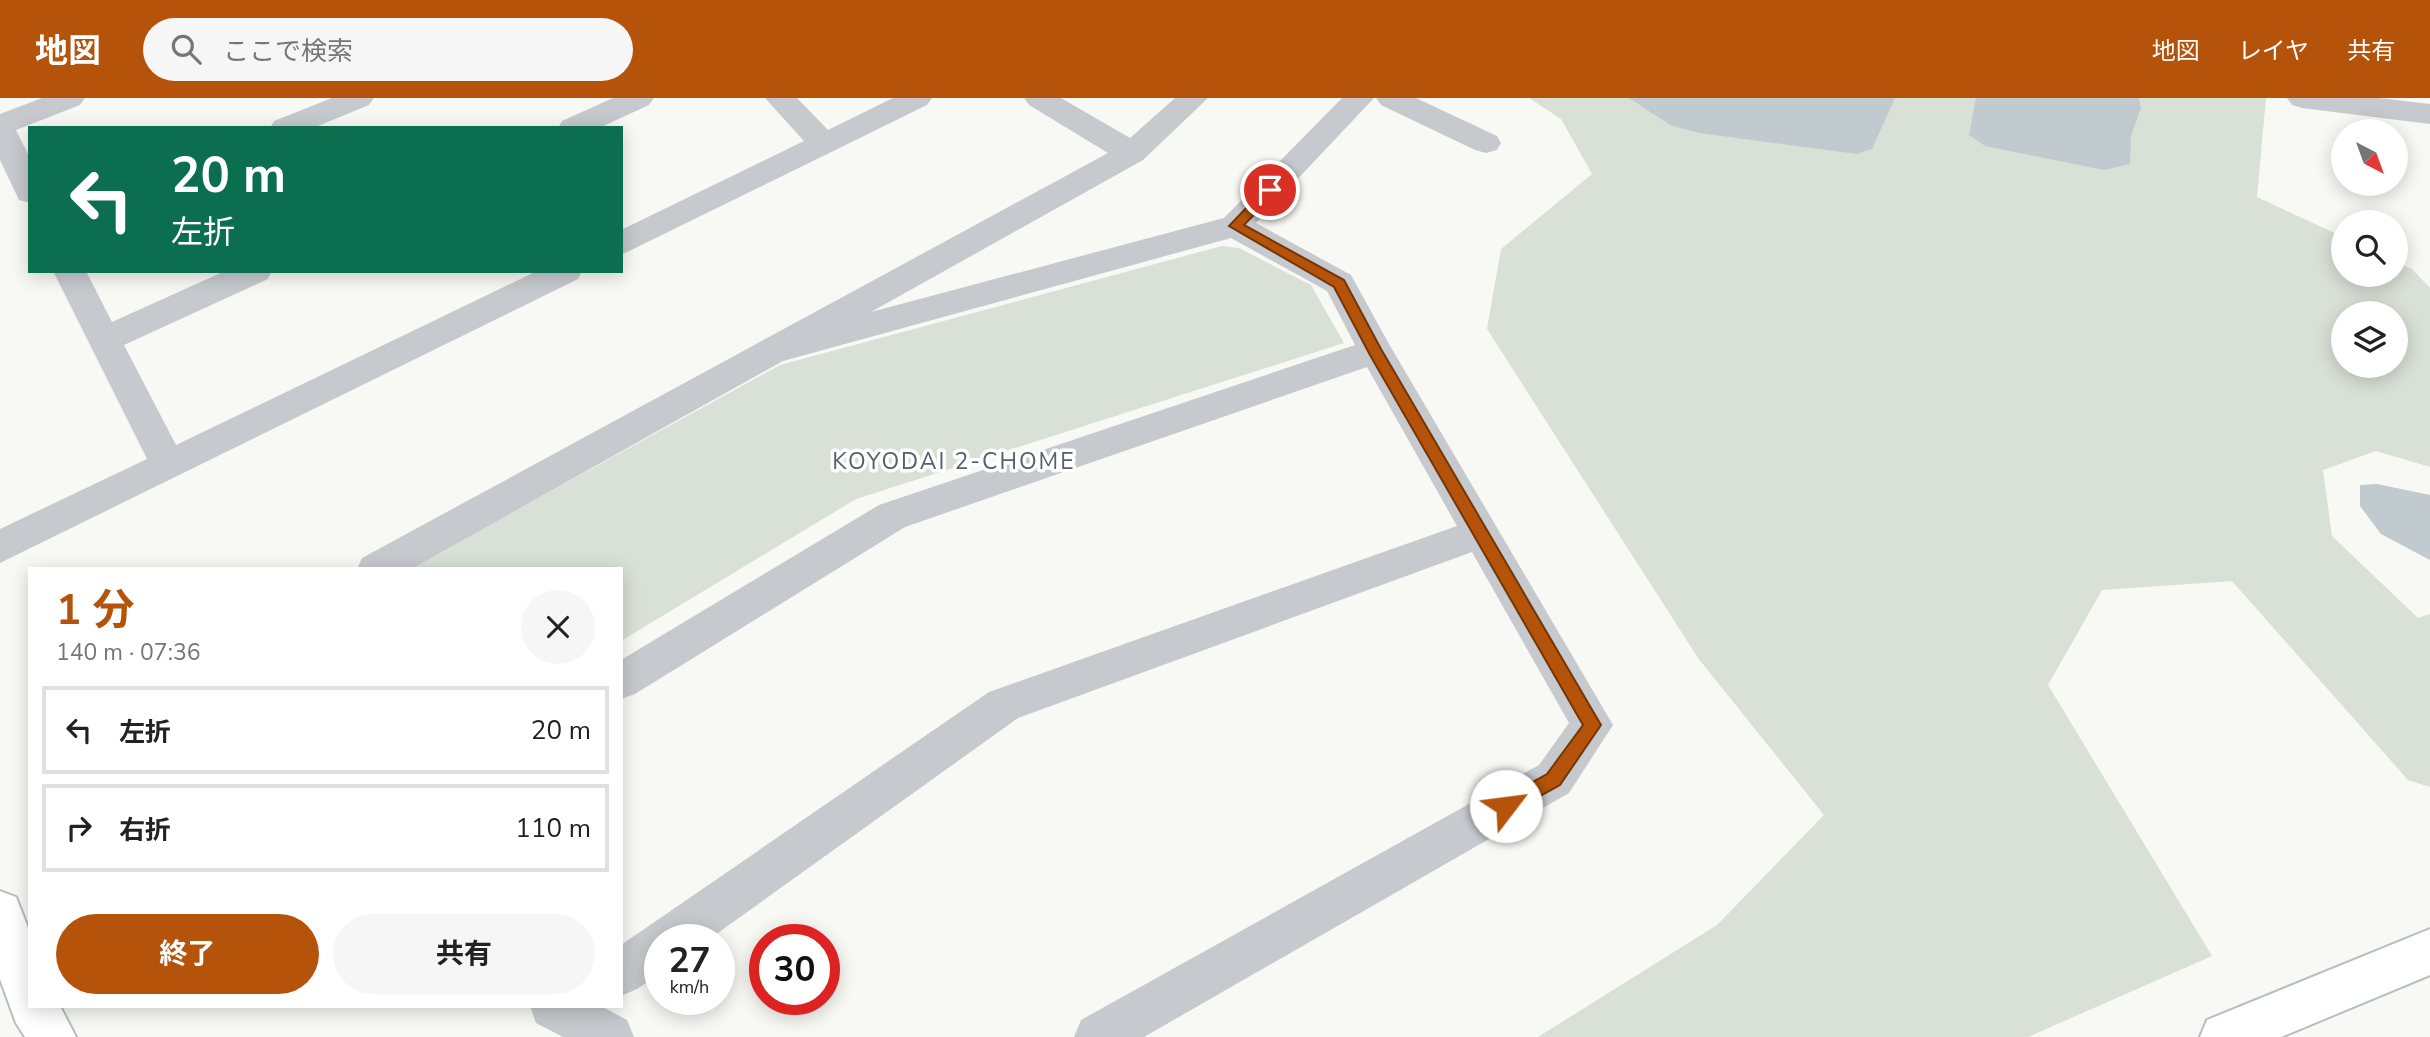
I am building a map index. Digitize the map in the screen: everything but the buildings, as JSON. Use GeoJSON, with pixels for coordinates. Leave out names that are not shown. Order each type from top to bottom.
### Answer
{"type":"FeatureCollection","features":[{"type":"Feature","properties":{"kind":"street"},"geometry":{"type":"LineString","coordinates":[[28,188],[0,126],[70,98]]}},
{"type":"Feature","properties":{"kind":"street"},"geometry":{"type":"LineString","coordinates":[[290,126],[359,98]]}},
{"type":"Feature","properties":{"kind":"street"},"geometry":{"type":"LineString","coordinates":[[577,126],[639,98]]}},
{"type":"Feature","properties":{"kind":"street"},"geometry":{"type":"LineString","coordinates":[[780,98],[825,145]]}},
{"type":"Feature","properties":{"kind":"street"},"geometry":{"type":"LineString","coordinates":[[623,243],[918,98]]}},
{"type":"Feature","properties":{"kind":"street"},"geometry":{"type":"LineString","coordinates":[[1039,98],[1132,153]]}},
{"type":"Feature","properties":{"kind":"street"},"geometry":{"type":"LineString","coordinates":[[380,567],[1132,153],[1193,98]]}},
{"type":"Feature","properties":{"kind":"street"},"geometry":{"type":"LineString","coordinates":[[780,349],[1235,226],[1359,98]]}},
{"type":"Feature","properties":{"kind":"street"},"geometry":{"type":"LineString","coordinates":[[2302,98],[2430,114]]}},
{"type":"Feature","properties":{"kind":"street"},"geometry":{"type":"LineString","coordinates":[[1412,102],[1486,143]]}},
{"type":"Feature","properties":{"kind":"street"},"geometry":{"type":"LineString","coordinates":[[1098,1037],[1553,779],[1592,725],[1375,351],[1339,283],[1235,226]]}},
{"type":"Feature","properties":{"kind":"street"},"geometry":{"type":"LineString","coordinates":[[70,273],[168,465]]}},
{"type":"Feature","properties":{"kind":"street"},"geometry":{"type":"LineString","coordinates":[[105,339],[252,273]]}},
{"type":"Feature","properties":{"kind":"street"},"geometry":{"type":"LineString","coordinates":[[0,547],[562,273]]}},
{"type":"Feature","properties":{"kind":"street"},"geometry":{"type":"LineString","coordinates":[[623,680],[892,516],[1375,351]]}},
{"type":"Feature","properties":{"kind":"street"},"geometry":{"type":"LineString","coordinates":[[692,924],[1004,705],[1480,533]]}},
{"type":"Feature","properties":{"kind":"street"},"geometry":{"type":"LineString","coordinates":[[0,913],[28,993]]}},
{"type":"Feature","properties":{"kind":"street"},"geometry":{"type":"LineString","coordinates":[[2224,1037],[2430,952]]}},
{"type":"Feature","properties":{"kind":"street"},"geometry":{"type":"LineString","coordinates":[[623,972],[644,957]]}},
{"type":"Feature","properties":{"kind":"street"},"geometry":{"type":"LineString","coordinates":[[34,1008],[52,1037]]}},
{"type":"Feature","properties":{"kind":"street"},"geometry":{"type":"LineString","coordinates":[[559,1016],[610,1037]]}},
{"type":"Feature","properties":{"kind":"shaded area"},"geometry":{"type":"Polygon","coordinates":[[[1529,98],[2266,98],[2257,197],[2331,231],[2331,287],[2408,287],[2408,267],[2430,288],[2430,467],[2376,451],[2323,470],[2332,536],[2418,618],[2430,614],[2430,787],[2408,780],[2232,581],[2102,590],[2048,685],[2212,956],[2028,1037],[1538,1037],[1717,925],[1824,815],[1698,658],[1487,329],[1501,249],[1592,174],[1561,119],[1529,98]]]}},
{"type":"Feature","properties":{"kind":"shaded area"},"geometry":{"type":"Polygon","coordinates":[[[1629,98],[1895,98],[1872,149],[1857,154],[1699,133],[1670,125],[1629,98]]]}},
{"type":"Feature","properties":{"kind":"shaded area"},"geometry":{"type":"Polygon","coordinates":[[[1976,98],[2139,98],[2141,108],[2131,136],[2130,164],[2104,170],[1985,146],[1969,135],[1976,98]]]}},
{"type":"Feature","properties":{"kind":"shaded area"},"geometry":{"type":"Polygon","coordinates":[[[1222,246],[1239,248],[1311,285],[1344,343],[856,499],[623,640],[623,567],[413,567],[780,365],[1222,246]]]}},
{"type":"Feature","properties":{"kind":"shaded area"},"geometry":{"type":"Polygon","coordinates":[[[2377,484],[2430,495],[2430,560],[2381,534],[2360,506],[2360,485],[2377,484]]]}},
{"type":"Feature","properties":{"kind":"district","name":"KOYODAI 2-CHOME"},"geometry":{"type":"Point","coordinates":[954,461]}},
{"type":"Feature","properties":{"kind":"route"},"geometry":{"type":"LineString","coordinates":[[1270,190],[1235,226],[1339,283],[1375,351],[1592,725],[1553,779],[1506,806]]}}]}
